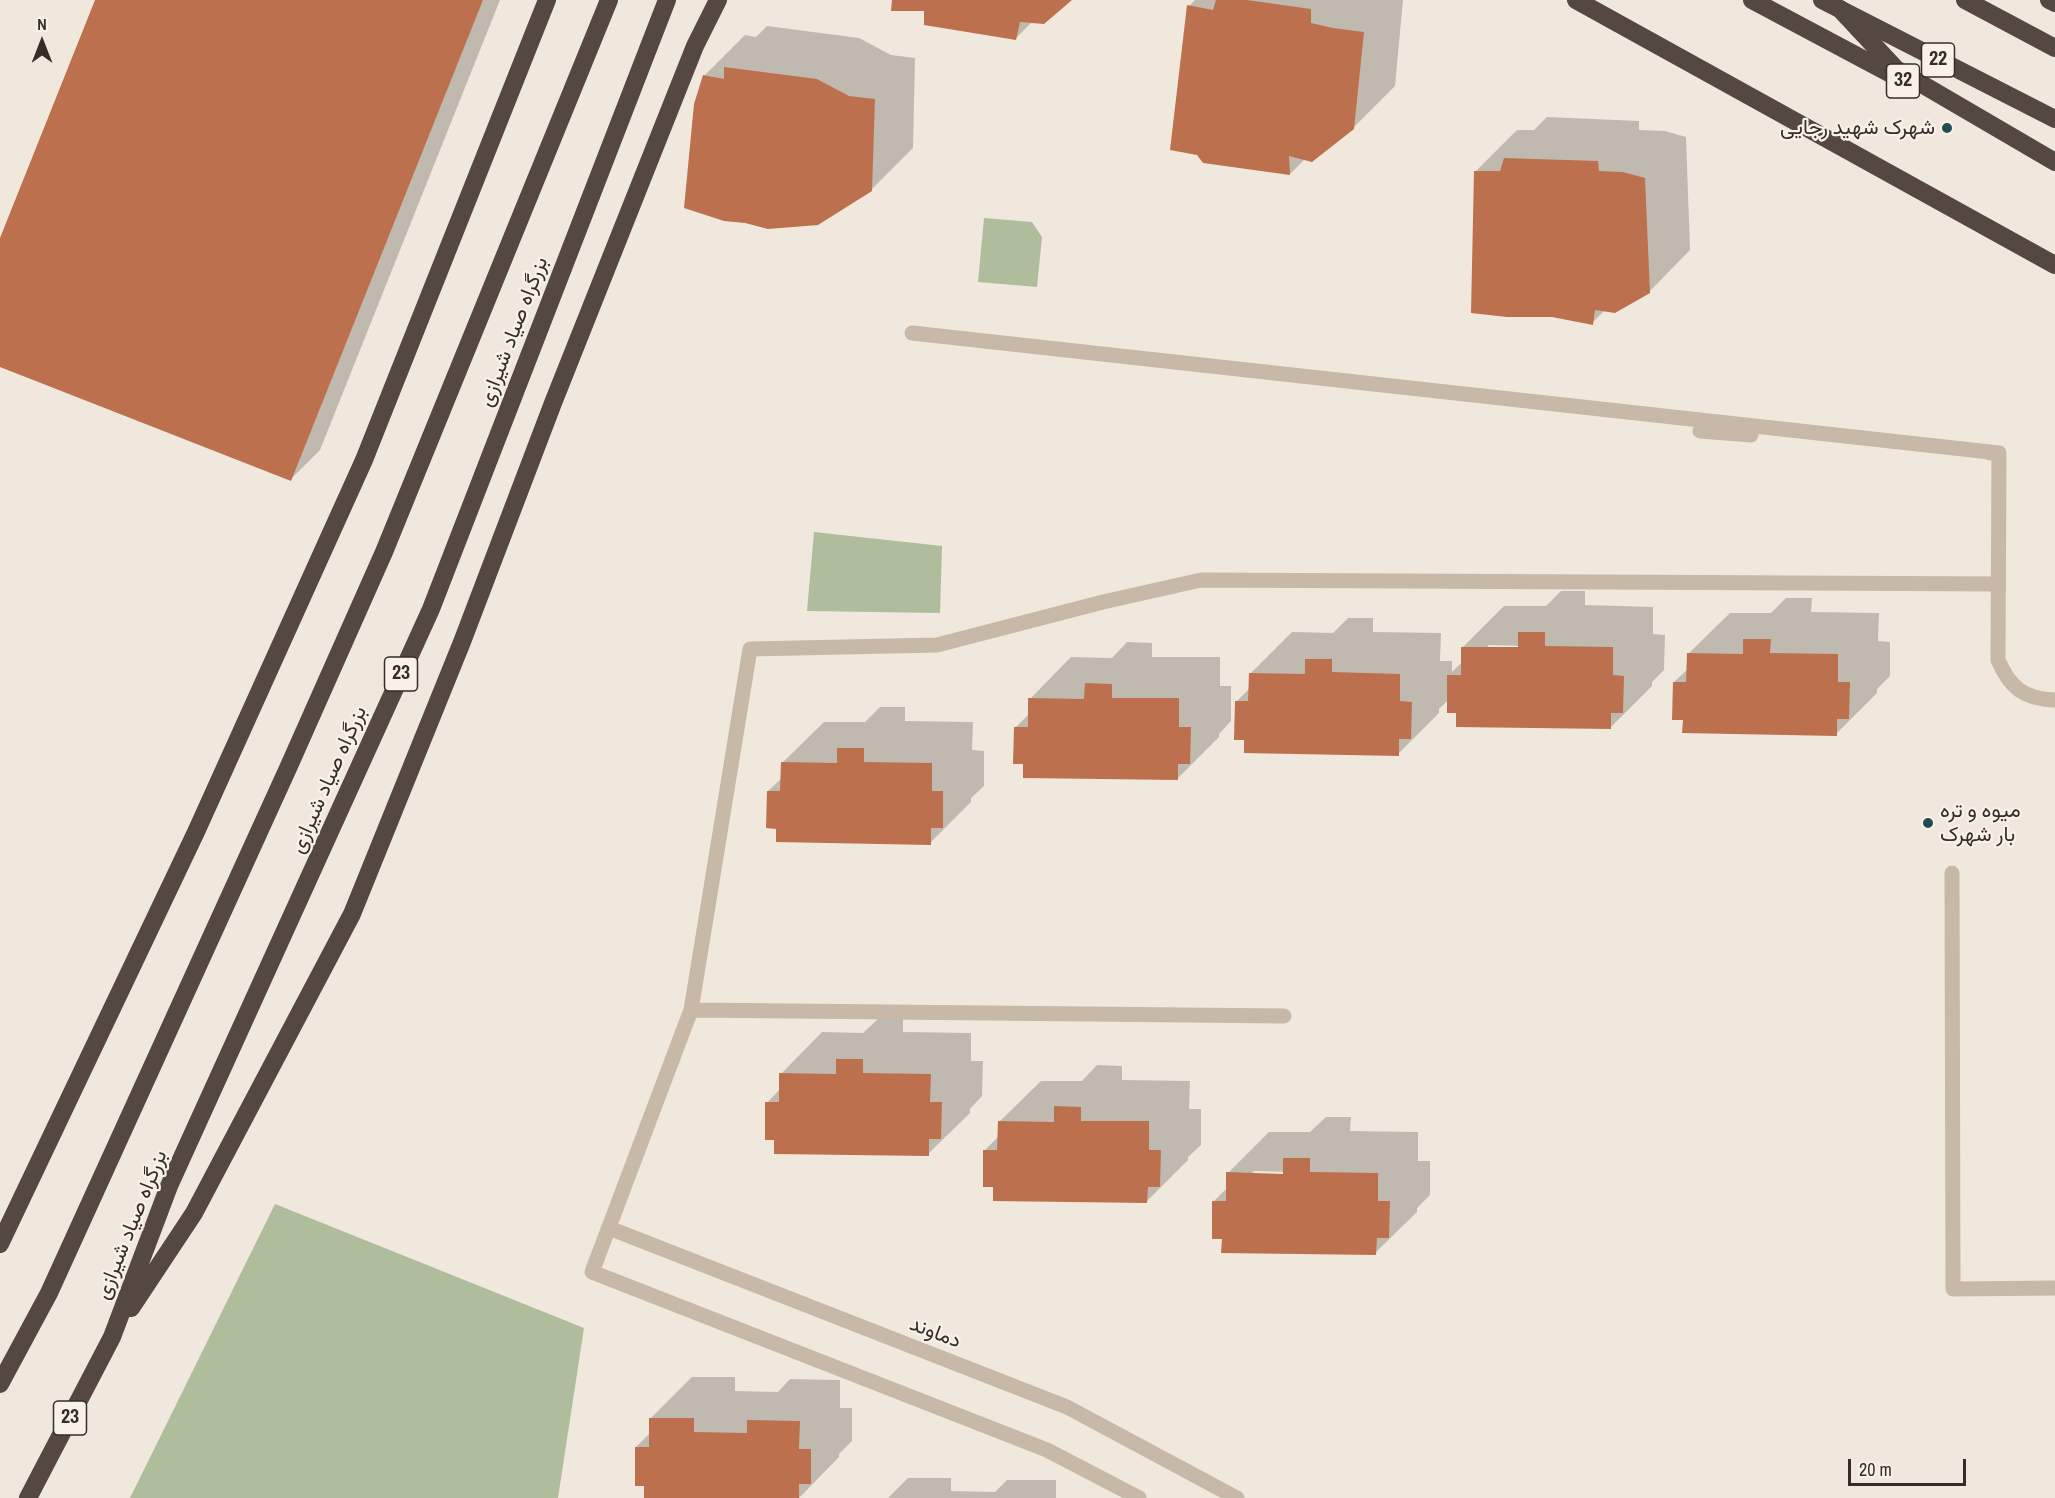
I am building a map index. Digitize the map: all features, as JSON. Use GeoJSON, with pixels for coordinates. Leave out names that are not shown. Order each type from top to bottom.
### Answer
{"type":"FeatureCollection","features":[{"type":"Feature","properties":{"kind":"highway"},"geometry":{"type":"LineString","coordinates":[[0,1244],[196,832],[364,460],[547,0]]}},
{"type":"Feature","properties":{"kind":"highway","name":"بزرگراه صیاد شیرازی"},"geometry":{"type":"LineString","coordinates":[[0,1384],[54,1282],[290,766],[374,573],[609,0]]}},
{"type":"Feature","properties":{"kind":"highway","name":"بزرگراه صیاد شیرازی"},"geometry":{"type":"LineString","coordinates":[[28,1498],[112,1338],[169,1186],[431,609],[667,0]]}},
{"type":"Feature","properties":{"kind":"highway"},"geometry":{"type":"LineString","coordinates":[[112,1338],[194,1213],[352,914],[462,642],[695,46],[718,0]]}},
{"type":"Feature","properties":{"kind":"highway"},"geometry":{"type":"LineString","coordinates":[[1576,0],[2055,265]]}},
{"type":"Feature","properties":{"kind":"highway","name":"32"},"geometry":{"type":"LineString","coordinates":[[1752,0],[2055,162]]}},
{"type":"Feature","properties":{"kind":"highway","name":"22"},"geometry":{"type":"LineString","coordinates":[[1822,0],[2055,119]]}},
{"type":"Feature","properties":{"kind":"highway"},"geometry":{"type":"LineString","coordinates":[[1965,0],[2055,48]]}},
{"type":"Feature","properties":{"kind":"highway"},"geometry":{"type":"LineString","coordinates":[[2049,0],[2055,3]]}},
{"type":"Feature","properties":{"kind":"highway"},"geometry":{"type":"LineString","coordinates":[[1840,9],[1896,69],[2055,162]]}},
{"type":"Feature","properties":{"kind":"street"},"geometry":{"type":"LineString","coordinates":[[912,333],[1999,453]]}},
{"type":"Feature","properties":{"kind":"street"},"geometry":{"type":"LineString","coordinates":[[1700,431],[1967,454],[1999,453]]}},
{"type":"Feature","properties":{"kind":"street"},"geometry":{"type":"LineString","coordinates":[[1999,453],[1998,660],[2005,676],[2016,689],[2031,698],[2055,700]]}},
{"type":"Feature","properties":{"kind":"street"},"geometry":{"type":"LineString","coordinates":[[1138,1498],[1047,1450],[592,1272],[691,1010],[750,649],[937,645],[1132,594],[1201,580],[1998,584]]}},
{"type":"Feature","properties":{"kind":"street"},"geometry":{"type":"LineString","coordinates":[[1952,873],[1953,1289],[2055,1288]]}},
{"type":"Feature","properties":{"kind":"street"},"geometry":{"type":"LineString","coordinates":[[691,1010],[1284,1016]]}},
{"type":"Feature","properties":{"kind":"street","name":"دماوند"},"geometry":{"type":"LineString","coordinates":[[609,1228],[1067,1407],[1237,1498]]}},
{"type":"Feature","properties":{"kind":"green space"},"geometry":{"type":"Polygon","coordinates":[[[984,218],[1032,222],[1042,237],[1037,287],[978,282],[984,218]]]}},
{"type":"Feature","properties":{"kind":"green space"},"geometry":{"type":"Polygon","coordinates":[[[814,532],[942,546],[940,613],[807,611],[814,532]]]}},
{"type":"Feature","properties":{"kind":"green space"},"geometry":{"type":"Polygon","coordinates":[[[275,1204],[584,1328],[558,1498],[130,1498],[275,1204]]]}},
{"type":"Feature","properties":{"kind":"building"},"geometry":{"type":"Polygon","coordinates":[[[95,0],[483,0],[291,481],[0,367],[0,238],[95,0]]]}},
{"type":"Feature","properties":{"kind":"building"},"geometry":{"type":"Polygon","coordinates":[[[892,0],[1072,0],[1044,24],[1020,22],[1016,40],[924,25],[924,11],[891,11],[892,0]]]}},
{"type":"Feature","properties":{"kind":"building"},"geometry":{"type":"Polygon","coordinates":[[[1216,0],[1247,0],[1311,9],[1311,23],[1364,32],[1354,129],[1312,162],[1289,156],[1290,175],[1203,163],[1197,155],[1170,150],[1187,5],[1213,10],[1216,0]]]}},
{"type":"Feature","properties":{"kind":"building"},"geometry":{"type":"Polygon","coordinates":[[[724,67],[817,79],[849,96],[875,99],[872,191],[818,225],[768,229],[724,221],[684,208],[694,104],[703,75],[724,79],[724,67]]]}},
{"type":"Feature","properties":{"kind":"building"},"geometry":{"type":"Polygon","coordinates":[[[1504,158],[1598,161],[1599,171],[1623,172],[1645,178],[1650,293],[1615,313],[1595,310],[1593,325],[1552,317],[1507,317],[1471,313],[1474,171],[1500,171],[1504,158]]]}},
{"type":"Feature","properties":{"kind":"building"},"geometry":{"type":"Polygon","coordinates":[[[1518,632],[1545,632],[1545,646],[1613,647],[1613,675],[1624,676],[1623,713],[1611,713],[1611,729],[1456,727],[1456,713],[1447,713],[1447,675],[1461,675],[1461,647],[1518,647],[1518,632]]]}},
{"type":"Feature","properties":{"kind":"building"},"geometry":{"type":"Polygon","coordinates":[[[1743,639],[1771,639],[1770,653],[1838,654],[1838,682],[1850,682],[1849,719],[1837,719],[1837,736],[1682,733],[1683,720],[1672,720],[1673,682],[1686,682],[1687,653],[1743,654],[1743,639]]]}},
{"type":"Feature","properties":{"kind":"building"},"geometry":{"type":"Polygon","coordinates":[[[1305,659],[1332,659],[1332,672],[1400,674],[1400,701],[1412,702],[1411,739],[1399,739],[1399,756],[1244,753],[1244,740],[1234,740],[1235,701],[1248,701],[1249,673],[1305,674],[1305,659]]]}},
{"type":"Feature","properties":{"kind":"building"},"geometry":{"type":"Polygon","coordinates":[[[1085,683],[1112,684],[1112,698],[1179,698],[1179,727],[1191,727],[1190,764],[1178,764],[1178,780],[1023,778],[1023,764],[1013,764],[1014,727],[1028,727],[1028,698],[1084,699],[1085,683]]]}},
{"type":"Feature","properties":{"kind":"building"},"geometry":{"type":"Polygon","coordinates":[[[837,748],[864,748],[864,762],[932,763],[932,791],[943,791],[943,828],[931,828],[931,845],[776,842],[776,829],[766,828],[767,791],[780,791],[781,762],[837,763],[837,748]]]}},
{"type":"Feature","properties":{"kind":"building"},"geometry":{"type":"Polygon","coordinates":[[[836,1059],[863,1059],[863,1073],[931,1074],[930,1102],[942,1102],[941,1139],[929,1139],[929,1156],[774,1154],[774,1140],[765,1140],[765,1102],[779,1102],[779,1073],[836,1074],[836,1059]]]}},
{"type":"Feature","properties":{"kind":"building"},"geometry":{"type":"Polygon","coordinates":[[[1054,1106],[1081,1107],[1081,1121],[1149,1121],[1149,1150],[1161,1150],[1160,1187],[1148,1187],[1147,1203],[993,1201],[993,1187],[983,1187],[983,1150],[997,1150],[998,1121],[1054,1122],[1054,1106]]]}},
{"type":"Feature","properties":{"kind":"building"},"geometry":{"type":"Polygon","coordinates":[[[1283,1158],[1310,1158],[1310,1172],[1378,1173],[1378,1201],[1390,1201],[1389,1238],[1377,1238],[1376,1255],[1221,1253],[1222,1239],[1212,1239],[1212,1201],[1226,1201],[1226,1172],[1283,1174],[1283,1158]]]}},
{"type":"Feature","properties":{"kind":"building"},"geometry":{"type":"Polygon","coordinates":[[[649,1418],[694,1418],[694,1432],[747,1433],[747,1420],[800,1421],[799,1449],[811,1449],[811,1484],[799,1484],[799,1498],[644,1498],[644,1486],[635,1486],[635,1447],[649,1447],[649,1418]]]}},
{"type":"Feature","properties":{"kind":"place","name":"شهرک شهید رجایی"},"geometry":{"type":"Point","coordinates":[1947,128]}},
{"type":"Feature","properties":{"kind":"place","name":"میوه و تره بار شهرک"},"geometry":{"type":"Point","coordinates":[1928,823]}}]}
